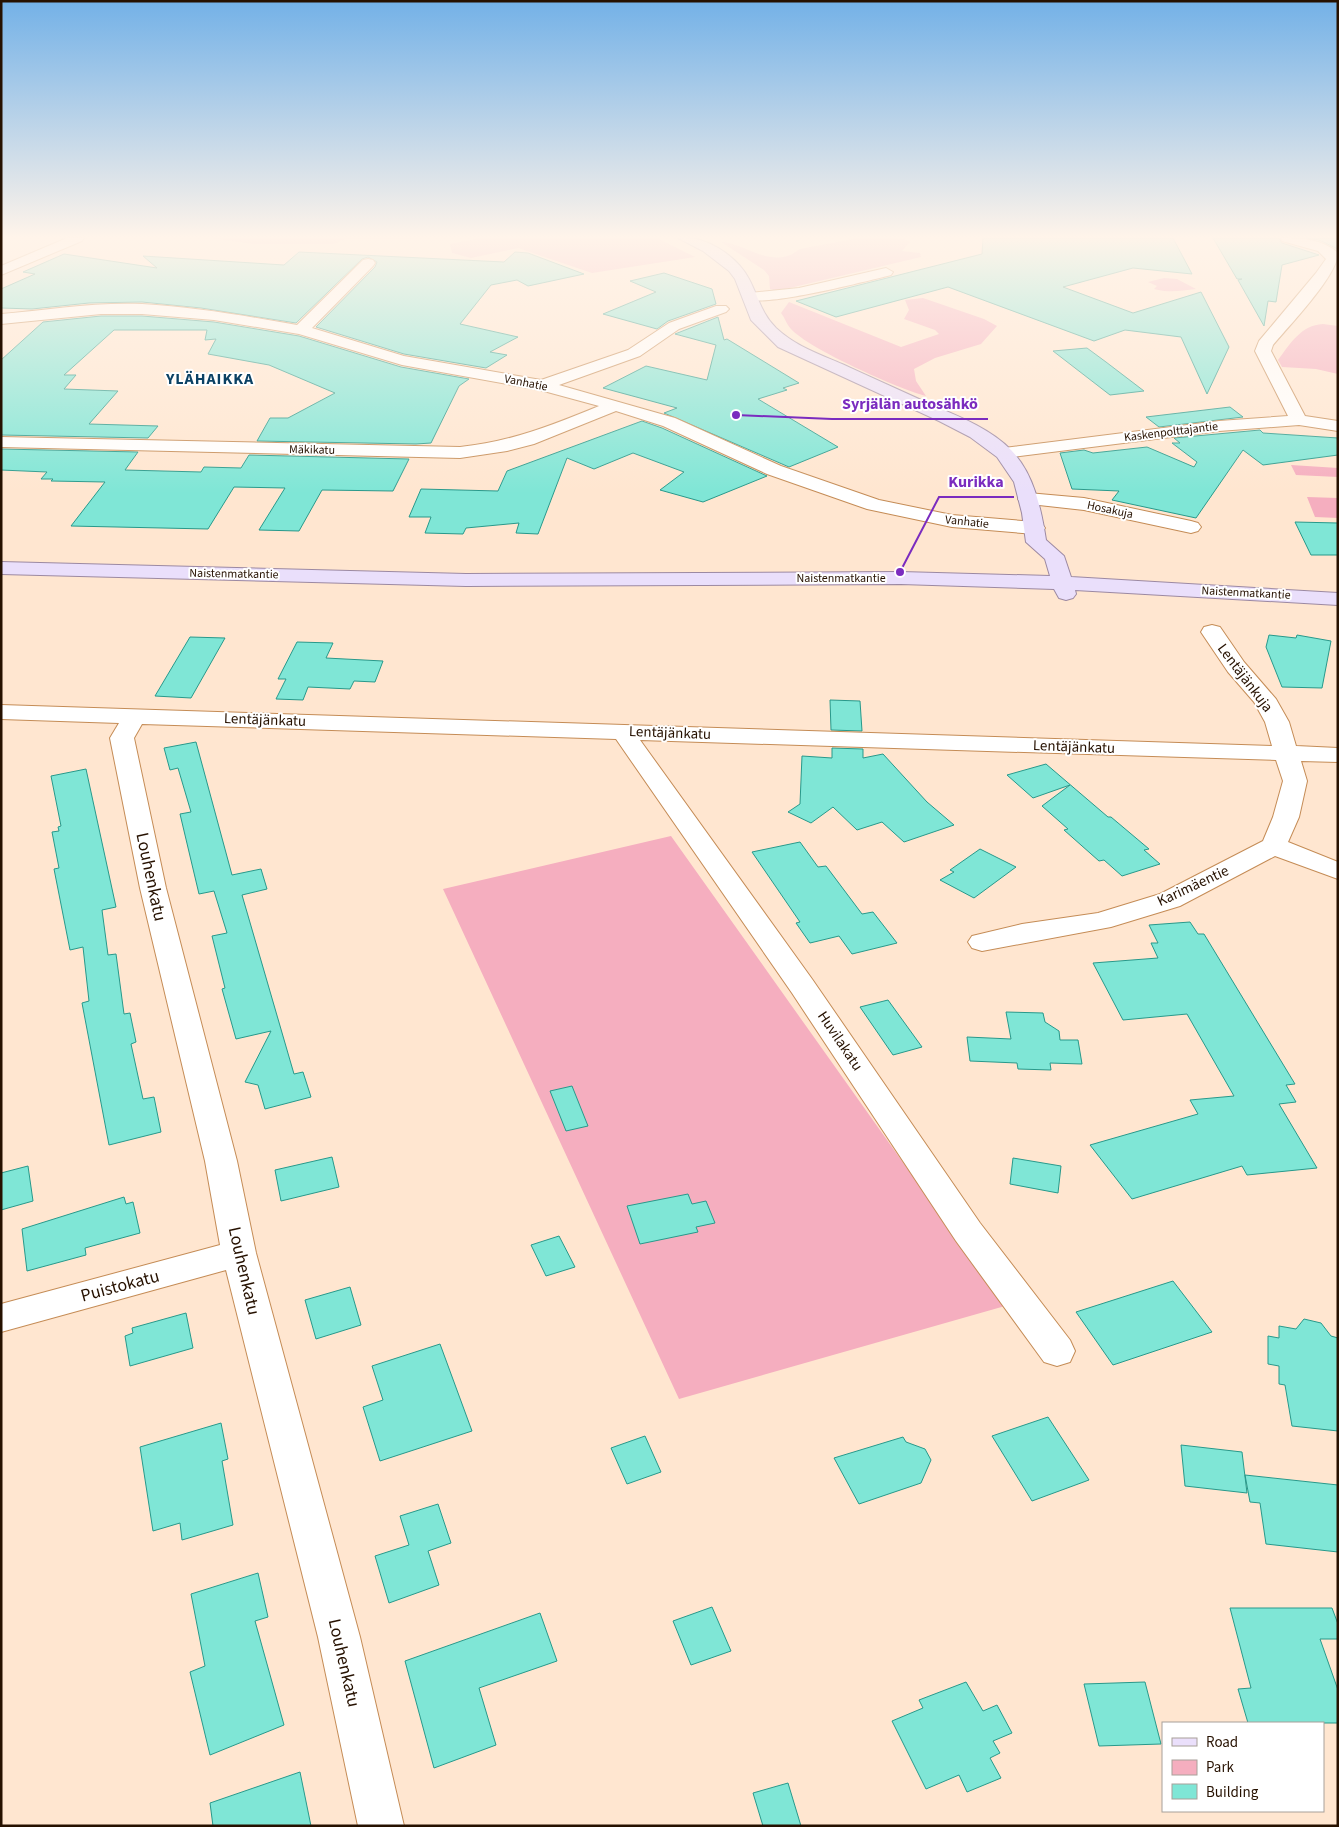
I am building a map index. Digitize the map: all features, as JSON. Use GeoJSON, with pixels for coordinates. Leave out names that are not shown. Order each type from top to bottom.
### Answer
{"type":"FeatureCollection","features":[{"type":"Feature","properties":{"kind":"main road"},"geometry":{"type":"LineString","coordinates":[[762,323],[784,344],[945,417],[976,433],[1004,453],[1019,474],[1028,499],[1036,535],[1054,556],[1065,589]]}},
{"type":"Feature","properties":{"kind":"main road"},"geometry":{"type":"LineString","coordinates":[[1033,587],[1027,553],[1036,535]]}},
{"type":"Feature","properties":{"kind":"main road","name":"Naistenmatkantie"},"geometry":{"type":"LineString","coordinates":[[1,568],[466,580],[681,589],[1033,587],[1248,602],[1337,598]]}},
{"type":"Feature","properties":{"kind":"street","name":"Vanhatie"},"geometry":{"type":"LineString","coordinates":[[262,323],[302,330],[402,360],[542,385],[670,422],[774,470],[874,505],[952,521],[1036,535]]}},
{"type":"Feature","properties":{"kind":"street"},"geometry":{"type":"LineString","coordinates":[[302,330],[309,323]]}},
{"type":"Feature","properties":{"kind":"street"},"geometry":{"type":"LineString","coordinates":[[542,385],[634,353],[674,326],[682,323]]}},
{"type":"Feature","properties":{"kind":"street"},"geometry":{"type":"LineString","coordinates":[[1282,323],[1265,344],[1263,351],[1299,420]]}},
{"type":"Feature","properties":{"kind":"street","name":"Mäkikatu"},"geometry":{"type":"LineString","coordinates":[[1,442],[434,453],[477,452],[520,444],[615,405]]}},
{"type":"Feature","properties":{"kind":"street","name":"Kaskenpolttajantie"},"geometry":{"type":"LineString","coordinates":[[1004,453],[1220,426],[1299,420],[1338,426]]}},
{"type":"Feature","properties":{"kind":"street","name":"Hosakuja"},"geometry":{"type":"LineString","coordinates":[[1028,499],[1084,504],[1191,527]]}},
{"type":"Feature","properties":{"kind":"street","name":"Lentäjänkuja"},"geometry":{"type":"LineString","coordinates":[[1212,632],[1236,667],[1264,699],[1277,722],[1287,753]]}},
{"type":"Feature","properties":{"kind":"street","name":"Lentäjänkatu"},"geometry":{"type":"LineString","coordinates":[[1,712],[1338,755]]}},
{"type":"Feature","properties":{"kind":"street","name":"Louhenkatu"},"geometry":{"type":"LineString","coordinates":[[135,716],[122,738],[153,888],[220,1161],[239,1253],[341,1645],[380,1826]]}},
{"type":"Feature","properties":{"kind":"street","name":"Huvilakatu"},"geometry":{"type":"LineString","coordinates":[[622,731],[802,986],[968,1232],[1057,1351]]}},
{"type":"Feature","properties":{"kind":"street"},"geometry":{"type":"LineString","coordinates":[[1287,753],[1295,781],[1286,817],[1274,846],[1338,871]]}},
{"type":"Feature","properties":{"kind":"street","name":"Karimäentie"},"geometry":{"type":"LineString","coordinates":[[982,942],[1022,933],[1101,921],[1170,900],[1274,846]]}},
{"type":"Feature","properties":{"kind":"street","name":"Puistokatu"},"geometry":{"type":"LineString","coordinates":[[1,1318],[239,1253]]}},
{"type":"Feature","properties":{"kind":"green space"},"geometry":{"type":"Polygon","coordinates":[[[787,323],[842,323],[901,347],[939,334],[935,330],[916,323],[992,323],[997,326],[981,344],[935,358],[914,369],[916,381],[926,396],[876,377],[835,357],[801,337],[787,323]]]}},
{"type":"Feature","properties":{"kind":"green space"},"geometry":{"type":"Polygon","coordinates":[[[1323,324],[1338,326],[1338,374],[1316,369],[1282,367],[1278,360],[1297,336],[1308,328],[1323,324]]]}},
{"type":"Feature","properties":{"kind":"green space"},"geometry":{"type":"Polygon","coordinates":[[[1291,465],[1338,468],[1338,477],[1296,475],[1291,465]]]}},
{"type":"Feature","properties":{"kind":"green space"},"geometry":{"type":"Polygon","coordinates":[[[1307,497],[1338,498],[1338,518],[1315,517],[1307,497]]]}},
{"type":"Feature","properties":{"kind":"green space"},"geometry":{"type":"Polygon","coordinates":[[[671,836],[1005,1306],[679,1399],[443,889],[671,836]]]}},
{"type":"Feature","properties":{"kind":"building"},"geometry":{"type":"Polygon","coordinates":[[[42,323],[222,323],[299,336],[401,367],[469,379],[459,386],[431,443],[257,441],[270,418],[288,418],[335,393],[269,365],[208,354],[216,339],[205,340],[207,330],[114,330],[64,375],[76,375],[64,389],[118,391],[89,424],[158,426],[148,438],[1,435],[1,360],[42,323]]]}},
{"type":"Feature","properties":{"kind":"building"},"geometry":{"type":"Polygon","coordinates":[[[320,323],[461,323],[518,337],[490,352],[507,355],[486,368],[404,354],[316,327],[320,323]]]}},
{"type":"Feature","properties":{"kind":"building"},"geometry":{"type":"Polygon","coordinates":[[[636,323],[665,323],[657,329],[636,323]]]}},
{"type":"Feature","properties":{"kind":"building"},"geometry":{"type":"Polygon","coordinates":[[[702,323],[720,323],[724,340],[727,339],[799,383],[783,388],[787,390],[758,399],[838,447],[789,467],[664,413],[677,408],[603,388],[646,366],[707,380],[716,345],[675,334],[702,323]]]}},
{"type":"Feature","properties":{"kind":"building"},"geometry":{"type":"Polygon","coordinates":[[[1046,323],[1217,323],[1229,347],[1207,394],[1181,337],[1125,330],[1094,341],[1046,323]]]}},
{"type":"Feature","properties":{"kind":"building"},"geometry":{"type":"Polygon","coordinates":[[[1087,348],[1144,391],[1110,395],[1053,351],[1087,348]]]}},
{"type":"Feature","properties":{"kind":"building"},"geometry":{"type":"Polygon","coordinates":[[[1230,407],[1243,417],[1159,427],[1146,417],[1230,407]]]}},
{"type":"Feature","properties":{"kind":"building"},"geometry":{"type":"Polygon","coordinates":[[[642,421],[662,428],[767,476],[703,502],[660,490],[684,472],[633,453],[594,469],[567,458],[538,534],[516,533],[519,523],[466,528],[463,534],[425,533],[431,517],[409,517],[421,489],[498,491],[507,471],[642,421]]]}},
{"type":"Feature","properties":{"kind":"building"},"geometry":{"type":"Polygon","coordinates":[[[1260,430],[1263,433],[1338,438],[1338,455],[1263,465],[1243,450],[1196,518],[1112,500],[1119,491],[1072,489],[1060,453],[1084,450],[1093,453],[1147,447],[1194,467],[1197,462],[1172,443],[1180,443],[1174,438],[1260,430]]]}},
{"type":"Feature","properties":{"kind":"building"},"geometry":{"type":"Polygon","coordinates":[[[1,449],[138,452],[125,470],[201,472],[204,467],[241,468],[249,455],[409,459],[393,491],[322,490],[299,531],[259,530],[285,488],[234,487],[208,529],[71,526],[105,482],[51,481],[53,479],[41,479],[47,472],[1,470],[1,449]]]}},
{"type":"Feature","properties":{"kind":"building"},"geometry":{"type":"Polygon","coordinates":[[[1295,522],[1338,523],[1338,555],[1311,555],[1295,522]]]}},
{"type":"Feature","properties":{"kind":"building"},"geometry":{"type":"Polygon","coordinates":[[[1269,635],[1296,638],[1297,635],[1331,641],[1322,688],[1282,687],[1266,647],[1269,635]]]}},
{"type":"Feature","properties":{"kind":"building"},"geometry":{"type":"Polygon","coordinates":[[[190,637],[225,638],[191,698],[155,696],[190,637]]]}},
{"type":"Feature","properties":{"kind":"building"},"geometry":{"type":"Polygon","coordinates":[[[297,642],[333,643],[326,658],[383,661],[375,682],[354,681],[350,689],[308,687],[303,700],[276,699],[286,679],[278,679],[297,642]]]}},
{"type":"Feature","properties":{"kind":"building"},"geometry":{"type":"Polygon","coordinates":[[[830,700],[860,701],[862,731],[831,730],[830,700]]]}},
{"type":"Feature","properties":{"kind":"building"},"geometry":{"type":"Polygon","coordinates":[[[196,742],[232,875],[261,869],[267,889],[242,895],[294,1074],[303,1072],[311,1097],[265,1109],[258,1085],[245,1082],[271,1031],[236,1039],[222,989],[225,988],[212,936],[227,933],[214,891],[199,894],[180,814],[191,812],[178,768],[170,770],[164,748],[196,742]]]}},
{"type":"Feature","properties":{"kind":"building"},"geometry":{"type":"Polygon","coordinates":[[[832,748],[863,749],[863,758],[883,754],[927,802],[954,825],[904,842],[882,822],[857,830],[833,807],[811,823],[788,812],[800,804],[802,756],[832,758],[832,748]]]}},
{"type":"Feature","properties":{"kind":"building"},"geometry":{"type":"Polygon","coordinates":[[[1046,764],[1149,849],[1144,850],[1160,864],[1122,876],[1104,860],[1099,861],[1064,830],[1068,829],[1042,806],[1070,785],[1033,798],[1007,775],[1046,764]]]}},
{"type":"Feature","properties":{"kind":"building"},"geometry":{"type":"Polygon","coordinates":[[[86,769],[116,907],[102,910],[108,955],[116,954],[124,1014],[130,1013],[136,1042],[131,1044],[143,1099],[154,1097],[161,1132],[109,1145],[82,1003],[89,1001],[83,947],[70,950],[54,869],[59,868],[52,832],[59,831],[58,827],[61,826],[51,776],[86,769]]]}},
{"type":"Feature","properties":{"kind":"building"},"geometry":{"type":"Polygon","coordinates":[[[800,842],[818,867],[826,866],[862,914],[873,912],[897,943],[852,954],[839,936],[810,943],[796,923],[800,922],[752,852],[800,842]]]}},
{"type":"Feature","properties":{"kind":"building"},"geometry":{"type":"Polygon","coordinates":[[[980,849],[1016,867],[974,898],[940,880],[954,872],[950,870],[980,849]]]}},
{"type":"Feature","properties":{"kind":"building"},"geometry":{"type":"Polygon","coordinates":[[[1190,922],[1198,934],[1204,934],[1295,1084],[1286,1085],[1296,1102],[1279,1104],[1317,1168],[1247,1175],[1242,1166],[1132,1199],[1090,1145],[1198,1114],[1190,1100],[1234,1096],[1187,1014],[1123,1020],[1093,963],[1158,958],[1151,943],[1158,943],[1149,925],[1190,922]]]}},
{"type":"Feature","properties":{"kind":"building"},"geometry":{"type":"Polygon","coordinates":[[[888,1000],[922,1047],[893,1055],[860,1007],[888,1000]]]}},
{"type":"Feature","properties":{"kind":"building"},"geometry":{"type":"Polygon","coordinates":[[[1006,1012],[1043,1013],[1045,1022],[1059,1031],[1060,1040],[1078,1040],[1082,1064],[1050,1063],[1051,1070],[1018,1069],[1017,1063],[970,1061],[967,1037],[1011,1039],[1006,1012]]]}},
{"type":"Feature","properties":{"kind":"building"},"geometry":{"type":"Polygon","coordinates":[[[572,1086],[588,1126],[566,1131],[550,1091],[572,1086]]]}},
{"type":"Feature","properties":{"kind":"building"},"geometry":{"type":"Polygon","coordinates":[[[332,1157],[339,1187],[281,1201],[275,1170],[332,1157]]]}},
{"type":"Feature","properties":{"kind":"building"},"geometry":{"type":"Polygon","coordinates":[[[1013,1158],[1061,1166],[1058,1193],[1010,1184],[1013,1158]]]}},
{"type":"Feature","properties":{"kind":"building"},"geometry":{"type":"Polygon","coordinates":[[[28,1166],[33,1201],[1,1210],[1,1173],[28,1166]]]}},
{"type":"Feature","properties":{"kind":"building"},"geometry":{"type":"Polygon","coordinates":[[[688,1194],[692,1204],[706,1201],[715,1223],[696,1227],[698,1232],[640,1244],[627,1206],[688,1194]]]}},
{"type":"Feature","properties":{"kind":"building"},"geometry":{"type":"Polygon","coordinates":[[[124,1197],[126,1204],[133,1202],[140,1233],[85,1248],[86,1255],[27,1271],[22,1229],[124,1197]]]}},
{"type":"Feature","properties":{"kind":"building"},"geometry":{"type":"Polygon","coordinates":[[[559,1236],[575,1267],[546,1276],[531,1245],[559,1236]]]}},
{"type":"Feature","properties":{"kind":"building"},"geometry":{"type":"Polygon","coordinates":[[[1173,1281],[1212,1332],[1113,1365],[1076,1312],[1173,1281]]]}},
{"type":"Feature","properties":{"kind":"building"},"geometry":{"type":"Polygon","coordinates":[[[350,1287],[361,1325],[316,1339],[305,1300],[350,1287]]]}},
{"type":"Feature","properties":{"kind":"building"},"geometry":{"type":"Polygon","coordinates":[[[186,1313],[193,1348],[130,1366],[125,1336],[133,1333],[132,1328],[186,1313]]]}},
{"type":"Feature","properties":{"kind":"building"},"geometry":{"type":"Polygon","coordinates":[[[1304,1319],[1321,1323],[1331,1336],[1338,1338],[1338,1431],[1292,1426],[1285,1385],[1279,1384],[1279,1366],[1268,1364],[1268,1336],[1279,1338],[1279,1326],[1296,1329],[1304,1319]]]}},
{"type":"Feature","properties":{"kind":"building"},"geometry":{"type":"Polygon","coordinates":[[[440,1344],[472,1431],[380,1461],[363,1407],[383,1400],[372,1366],[440,1344]]]}},
{"type":"Feature","properties":{"kind":"building"},"geometry":{"type":"Polygon","coordinates":[[[1048,1417],[1089,1480],[1032,1501],[992,1436],[1048,1417]]]}},
{"type":"Feature","properties":{"kind":"building"},"geometry":{"type":"Polygon","coordinates":[[[221,1423],[228,1459],[222,1461],[233,1525],[182,1540],[180,1523],[153,1531],[140,1447],[221,1423]]]}},
{"type":"Feature","properties":{"kind":"building"},"geometry":{"type":"Polygon","coordinates":[[[645,1436],[661,1472],[627,1484],[611,1448],[645,1436]]]}},
{"type":"Feature","properties":{"kind":"building"},"geometry":{"type":"Polygon","coordinates":[[[903,1437],[906,1442],[925,1449],[931,1460],[921,1483],[859,1504],[834,1458],[903,1437]]]}},
{"type":"Feature","properties":{"kind":"building"},"geometry":{"type":"Polygon","coordinates":[[[1181,1445],[1242,1452],[1247,1493],[1185,1486],[1181,1445]]]}},
{"type":"Feature","properties":{"kind":"building"},"geometry":{"type":"Polygon","coordinates":[[[1245,1475],[1338,1485],[1338,1552],[1266,1544],[1260,1503],[1250,1502],[1245,1475]]]}},
{"type":"Feature","properties":{"kind":"building"},"geometry":{"type":"Polygon","coordinates":[[[438,1504],[451,1543],[428,1551],[439,1585],[389,1603],[375,1556],[409,1545],[400,1516],[438,1504]]]}},
{"type":"Feature","properties":{"kind":"building"},"geometry":{"type":"Polygon","coordinates":[[[258,1573],[268,1617],[255,1621],[284,1725],[210,1755],[190,1672],[205,1666],[191,1594],[258,1573]]]}},
{"type":"Feature","properties":{"kind":"building"},"geometry":{"type":"Polygon","coordinates":[[[712,1607],[731,1651],[691,1665],[673,1621],[712,1607]]]}},
{"type":"Feature","properties":{"kind":"building"},"geometry":{"type":"Polygon","coordinates":[[[1230,1608],[1332,1608],[1338,1624],[1338,1639],[1320,1639],[1338,1690],[1338,1723],[1248,1722],[1238,1689],[1251,1688],[1230,1608]]]}},
{"type":"Feature","properties":{"kind":"building"},"geometry":{"type":"Polygon","coordinates":[[[540,1613],[557,1661],[479,1688],[496,1745],[434,1768],[405,1661],[540,1613]]]}},
{"type":"Feature","properties":{"kind":"building"},"geometry":{"type":"Polygon","coordinates":[[[966,1682],[983,1711],[997,1705],[1012,1733],[993,1741],[1000,1753],[990,1758],[1001,1778],[967,1792],[959,1775],[926,1789],[892,1721],[923,1708],[919,1700],[966,1682]]]}},
{"type":"Feature","properties":{"kind":"building"},"geometry":{"type":"Polygon","coordinates":[[[1145,1682],[1161,1744],[1099,1746],[1084,1684],[1145,1682]]]}},
{"type":"Feature","properties":{"kind":"building"},"geometry":{"type":"Polygon","coordinates":[[[300,1772],[311,1826],[213,1826],[210,1803],[300,1772]]]}},
{"type":"Feature","properties":{"kind":"building"},"geometry":{"type":"Polygon","coordinates":[[[788,1783],[801,1826],[763,1826],[753,1793],[788,1783]]]}},
{"type":"Feature","properties":{"kind":"place","name":"Syrjälän autosähkö"},"geometry":{"type":"Point","coordinates":[736,415]}},
{"type":"Feature","properties":{"kind":"place","name":"Kurikka"},"geometry":{"type":"Point","coordinates":[900,572]}},
{"type":"Feature","properties":{"kind":"district","name":"YLÄHAIKKA"},"geometry":{"type":"Point","coordinates":[210,379]}}]}
